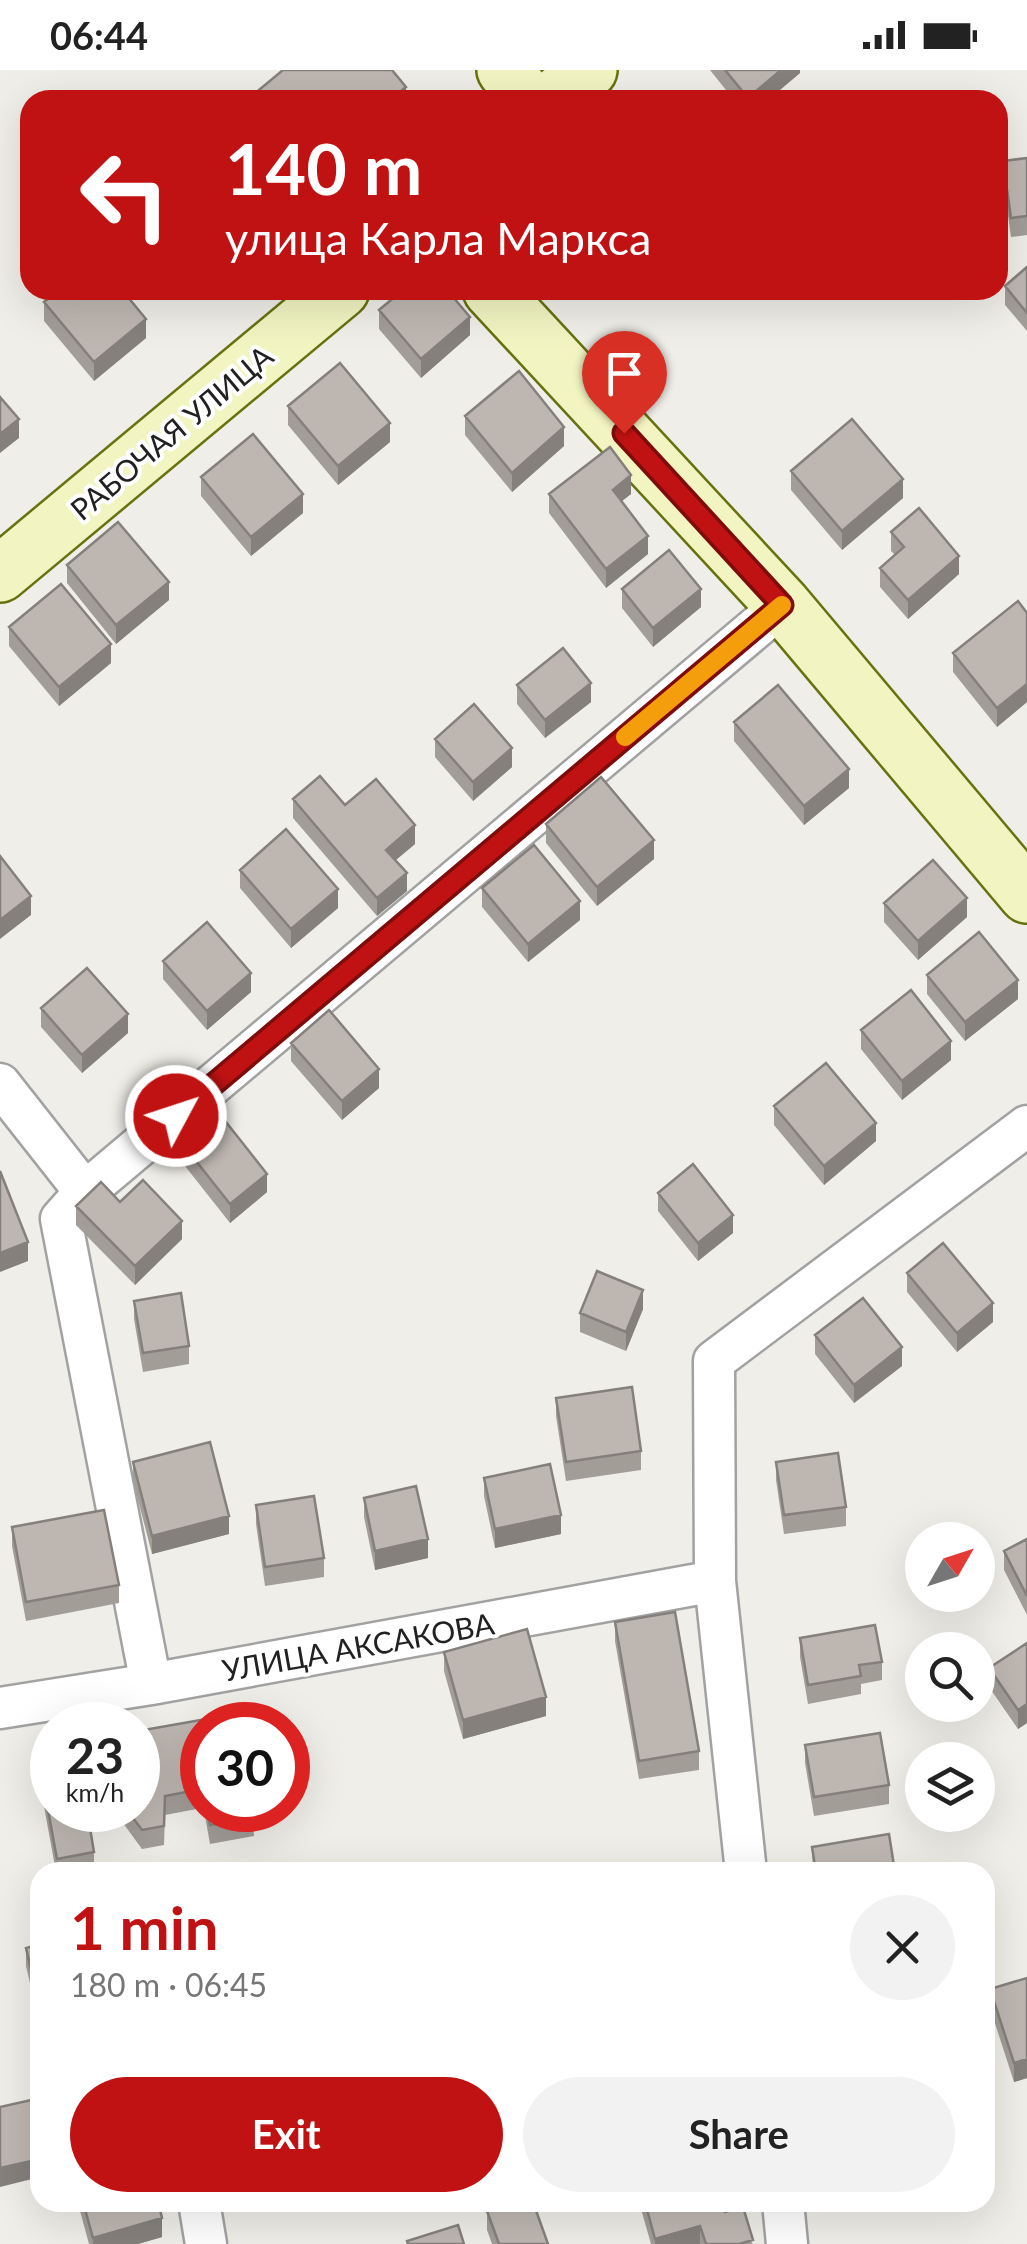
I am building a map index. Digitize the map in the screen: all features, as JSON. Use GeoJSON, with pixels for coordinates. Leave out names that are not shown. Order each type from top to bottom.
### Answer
{"type":"FeatureCollection","features":[{"type":"Feature","properties":{"kind":"street"},"geometry":{"type":"LineString","coordinates":[[505,70],[520,90]]}},
{"type":"Feature","properties":{"kind":"street"},"geometry":{"type":"LineString","coordinates":[[563,90],[588,70]]}},
{"type":"Feature","properties":{"kind":"street","name":"РАБОЧАЯ УЛИЦА"},"geometry":{"type":"LineString","coordinates":[[0,574],[329,300]]}},
{"type":"Feature","properties":{"kind":"street"},"geometry":{"type":"LineString","coordinates":[[500,300],[782,605],[1027,895]]}},
{"type":"Feature","properties":{"kind":"street"},"geometry":{"type":"LineString","coordinates":[[151,1684],[61,1219],[85,1192],[782,605]]}},
{"type":"Feature","properties":{"kind":"street"},"geometry":{"type":"LineString","coordinates":[[0,1084],[85,1192]]}},
{"type":"Feature","properties":{"kind":"street"},"geometry":{"type":"LineString","coordinates":[[745,1862],[714,1581],[714,1361],[1027,1126]]}},
{"type":"Feature","properties":{"kind":"street","name":"УЛИЦА АКСАКОВА"},"geometry":{"type":"LineString","coordinates":[[0,1708],[714,1581]]}},
{"type":"Feature","properties":{"kind":"street"},"geometry":{"type":"LineString","coordinates":[[200,2212],[206,2244]]}},
{"type":"Feature","properties":{"kind":"street"},"geometry":{"type":"LineString","coordinates":[[783,2212],[787,2244]]}},
{"type":"Feature","properties":{"kind":"building"},"geometry":{"type":"Polygon","coordinates":[[[283,70],[392,70],[406,87],[402,90],[259,90],[283,70]]]}},
{"type":"Feature","properties":{"kind":"building"},"geometry":{"type":"Polygon","coordinates":[[[725,70],[781,70],[757,90],[741,90],[725,70]]]}},
{"type":"Feature","properties":{"kind":"building"},"geometry":{"type":"Polygon","coordinates":[[[1027,158],[1027,216],[1011,218],[1008,160],[1027,158]]]}},
{"type":"Feature","properties":{"kind":"building"},"geometry":{"type":"Polygon","coordinates":[[[1027,267],[1027,313],[1008,290],[1008,283],[1027,267]]]}},
{"type":"Feature","properties":{"kind":"building"},"geometry":{"type":"Polygon","coordinates":[[[130,300],[146,319],[94,362],[44,302],[130,300]]]}},
{"type":"Feature","properties":{"kind":"building"},"geometry":{"type":"Polygon","coordinates":[[[391,300],[456,300],[470,317],[421,359],[379,310],[391,300]]]}},
{"type":"Feature","properties":{"kind":"building"},"geometry":{"type":"Polygon","coordinates":[[[340,363],[390,423],[338,466],[288,406],[340,363]]]}},
{"type":"Feature","properties":{"kind":"building"},"geometry":{"type":"Polygon","coordinates":[[[519,371],[564,427],[512,473],[465,416],[519,371]]]}},
{"type":"Feature","properties":{"kind":"building"},"geometry":{"type":"Polygon","coordinates":[[[0,397],[19,419],[0,434],[0,397]]]}},
{"type":"Feature","properties":{"kind":"building"},"geometry":{"type":"Polygon","coordinates":[[[852,419],[903,479],[842,531],[791,471],[852,419]]]}},
{"type":"Feature","properties":{"kind":"building"},"geometry":{"type":"Polygon","coordinates":[[[253,434],[303,494],[251,537],[201,477],[253,434]]]}},
{"type":"Feature","properties":{"kind":"building"},"geometry":{"type":"Polygon","coordinates":[[[610,447],[631,475],[613,490],[648,536],[606,569],[549,494],[610,447]]]}},
{"type":"Feature","properties":{"kind":"building"},"geometry":{"type":"Polygon","coordinates":[[[919,508],[959,556],[908,600],[880,568],[904,547],[891,532],[919,508]]]}},
{"type":"Feature","properties":{"kind":"building"},"geometry":{"type":"Polygon","coordinates":[[[118,522],[169,582],[116,625],[67,565],[118,522]]]}},
{"type":"Feature","properties":{"kind":"building"},"geometry":{"type":"Polygon","coordinates":[[[669,550],[701,589],[653,628],[622,589],[669,550]]]}},
{"type":"Feature","properties":{"kind":"building"},"geometry":{"type":"Polygon","coordinates":[[[61,584],[111,644],[59,687],[9,627],[61,584]]]}},
{"type":"Feature","properties":{"kind":"building"},"geometry":{"type":"Polygon","coordinates":[[[1018,601],[1027,613],[1027,684],[997,708],[953,653],[1018,601]]]}},
{"type":"Feature","properties":{"kind":"building"},"geometry":{"type":"Polygon","coordinates":[[[563,648],[591,683],[545,720],[517,685],[563,648]]]}},
{"type":"Feature","properties":{"kind":"building"},"geometry":{"type":"Polygon","coordinates":[[[778,685],[849,769],[804,806],[734,722],[778,685]]]}},
{"type":"Feature","properties":{"kind":"building"},"geometry":{"type":"Polygon","coordinates":[[[474,704],[512,748],[473,782],[435,739],[474,704]]]}},
{"type":"Feature","properties":{"kind":"building"},"geometry":{"type":"Polygon","coordinates":[[[320,776],[345,805],[376,779],[415,825],[386,850],[407,873],[377,898],[293,799],[320,776]]]}},
{"type":"Feature","properties":{"kind":"building"},"geometry":{"type":"Polygon","coordinates":[[[601,777],[654,840],[597,887],[546,824],[601,777]]]}},
{"type":"Feature","properties":{"kind":"building"},"geometry":{"type":"Polygon","coordinates":[[[286,829],[338,889],[291,929],[240,870],[286,829]]]}},
{"type":"Feature","properties":{"kind":"building"},"geometry":{"type":"Polygon","coordinates":[[[534,845],[580,901],[528,944],[482,888],[534,845]]]}},
{"type":"Feature","properties":{"kind":"building"},"geometry":{"type":"Polygon","coordinates":[[[0,856],[31,896],[0,920],[0,856]]]}},
{"type":"Feature","properties":{"kind":"building"},"geometry":{"type":"Polygon","coordinates":[[[933,860],[967,898],[918,941],[884,903],[933,860]]]}},
{"type":"Feature","properties":{"kind":"building"},"geometry":{"type":"Polygon","coordinates":[[[207,922],[251,973],[207,1011],[163,961],[207,922]]]}},
{"type":"Feature","properties":{"kind":"building"},"geometry":{"type":"Polygon","coordinates":[[[979,932],[1018,980],[965,1022],[927,975],[979,932]]]}},
{"type":"Feature","properties":{"kind":"building"},"geometry":{"type":"Polygon","coordinates":[[[87,968],[128,1014],[82,1055],[41,1008],[87,968]]]}},
{"type":"Feature","properties":{"kind":"building"},"geometry":{"type":"Polygon","coordinates":[[[911,990],[951,1041],[902,1081],[861,1030],[911,990]]]}},
{"type":"Feature","properties":{"kind":"building"},"geometry":{"type":"Polygon","coordinates":[[[329,1010],[379,1069],[342,1101],[291,1043],[329,1010]]]}},
{"type":"Feature","properties":{"kind":"building"},"geometry":{"type":"Polygon","coordinates":[[[826,1063],[876,1123],[824,1166],[774,1106],[826,1063]]]}},
{"type":"Feature","properties":{"kind":"building"},"geometry":{"type":"Polygon","coordinates":[[[222,1117],[267,1174],[230,1204],[185,1147],[222,1117]]]}},
{"type":"Feature","properties":{"kind":"building"},"geometry":{"type":"Polygon","coordinates":[[[693,1164],[733,1215],[698,1243],[658,1193],[693,1164]]]}},
{"type":"Feature","properties":{"kind":"building"},"geometry":{"type":"Polygon","coordinates":[[[0,1171],[28,1242],[0,1253],[0,1171]]]}},
{"type":"Feature","properties":{"kind":"building"},"geometry":{"type":"Polygon","coordinates":[[[143,1180],[182,1221],[135,1266],[76,1206],[101,1182],[120,1202],[143,1180]]]}},
{"type":"Feature","properties":{"kind":"building"},"geometry":{"type":"Polygon","coordinates":[[[943,1243],[993,1303],[957,1333],[907,1273],[943,1243]]]}},
{"type":"Feature","properties":{"kind":"building"},"geometry":{"type":"Polygon","coordinates":[[[597,1271],[643,1290],[626,1332],[580,1313],[597,1271]]]}},
{"type":"Feature","properties":{"kind":"building"},"geometry":{"type":"Polygon","coordinates":[[[181,1293],[189,1346],[143,1353],[134,1301],[181,1293]]]}},
{"type":"Feature","properties":{"kind":"building"},"geometry":{"type":"Polygon","coordinates":[[[863,1298],[902,1347],[854,1385],[815,1335],[863,1298]]]}},
{"type":"Feature","properties":{"kind":"building"},"geometry":{"type":"Polygon","coordinates":[[[632,1387],[641,1451],[566,1462],[556,1398],[632,1387]]]}},
{"type":"Feature","properties":{"kind":"building"},"geometry":{"type":"Polygon","coordinates":[[[210,1442],[229,1516],[152,1536],[133,1462],[210,1442]]]}},
{"type":"Feature","properties":{"kind":"building"},"geometry":{"type":"Polygon","coordinates":[[[838,1453],[846,1507],[784,1515],[776,1462],[838,1453]]]}},
{"type":"Feature","properties":{"kind":"building"},"geometry":{"type":"Polygon","coordinates":[[[550,1464],[561,1515],[495,1529],[484,1478],[550,1464]]]}},
{"type":"Feature","properties":{"kind":"building"},"geometry":{"type":"Polygon","coordinates":[[[416,1486],[428,1539],[375,1551],[364,1498],[416,1486]]]}},
{"type":"Feature","properties":{"kind":"building"},"geometry":{"type":"Polygon","coordinates":[[[314,1496],[324,1558],[265,1567],[256,1505],[314,1496]]]}},
{"type":"Feature","properties":{"kind":"building"},"geometry":{"type":"Polygon","coordinates":[[[104,1510],[119,1585],[26,1602],[12,1527],[104,1510]]]}},
{"type":"Feature","properties":{"kind":"building"},"geometry":{"type":"Polygon","coordinates":[[[1027,1539],[1027,1596],[1004,1551],[1027,1539]]]}},
{"type":"Feature","properties":{"kind":"building"},"geometry":{"type":"Polygon","coordinates":[[[675,1612],[699,1751],[639,1761],[615,1622],[675,1612]]]}},
{"type":"Feature","properties":{"kind":"building"},"geometry":{"type":"Polygon","coordinates":[[[875,1625],[882,1662],[859,1665],[861,1676],[808,1685],[800,1638],[875,1625]]]}},
{"type":"Feature","properties":{"kind":"building"},"geometry":{"type":"Polygon","coordinates":[[[527,1629],[546,1697],[463,1720],[444,1652],[527,1629]]]}},
{"type":"Feature","properties":{"kind":"building"},"geometry":{"type":"Polygon","coordinates":[[[1027,1643],[1027,1704],[1018,1710],[995,1677],[995,1664],[1027,1643]]]}},
{"type":"Feature","properties":{"kind":"building"},"geometry":{"type":"Polygon","coordinates":[[[180,1724],[180,1793],[165,1796],[164,1826],[160,1827],[160,1727],[180,1724]]]}},
{"type":"Feature","properties":{"kind":"building"},"geometry":{"type":"Polygon","coordinates":[[[880,1733],[889,1785],[814,1797],[805,1745],[880,1733]]]}},
{"type":"Feature","properties":{"kind":"building"},"geometry":{"type":"Polygon","coordinates":[[[52,1832],[91,1832],[94,1852],[57,1859],[52,1832]]]}},
{"type":"Feature","properties":{"kind":"building"},"geometry":{"type":"Polygon","coordinates":[[[889,1834],[893,1862],[814,1862],[812,1847],[889,1834]]]}},
{"type":"Feature","properties":{"kind":"building"},"geometry":{"type":"Polygon","coordinates":[[[1027,1978],[1027,2059],[1014,2063],[995,2004],[995,1988],[1027,1978]]]}},
{"type":"Feature","properties":{"kind":"building"},"geometry":{"type":"Polygon","coordinates":[[[30,2100],[30,2161],[0,2168],[0,2107],[30,2100]]]}},
{"type":"Feature","properties":{"kind":"building"},"geometry":{"type":"Polygon","coordinates":[[[86,2212],[160,2212],[162,2218],[93,2238],[86,2212]]]}},
{"type":"Feature","properties":{"kind":"building"},"geometry":{"type":"Polygon","coordinates":[[[487,2212],[537,2212],[548,2244],[499,2244],[487,2212]]]}},
{"type":"Feature","properties":{"kind":"building"},"geometry":{"type":"Polygon","coordinates":[[[648,2212],[745,2212],[753,2240],[706,2244],[700,2226],[655,2239],[648,2212]]]}},
{"type":"Feature","properties":{"kind":"building"},"geometry":{"type":"Polygon","coordinates":[[[458,2225],[464,2244],[408,2244],[407,2241],[458,2225]]]}},
{"type":"Feature","properties":{"kind":"slow traffic"},"geometry":{"type":"LineString","coordinates":[[625,737],[782,605]]}},
{"type":"Feature","properties":{"kind":"route"},"geometry":{"type":"LineString","coordinates":[[176,1116],[782,605],[624,433]]}}]}
